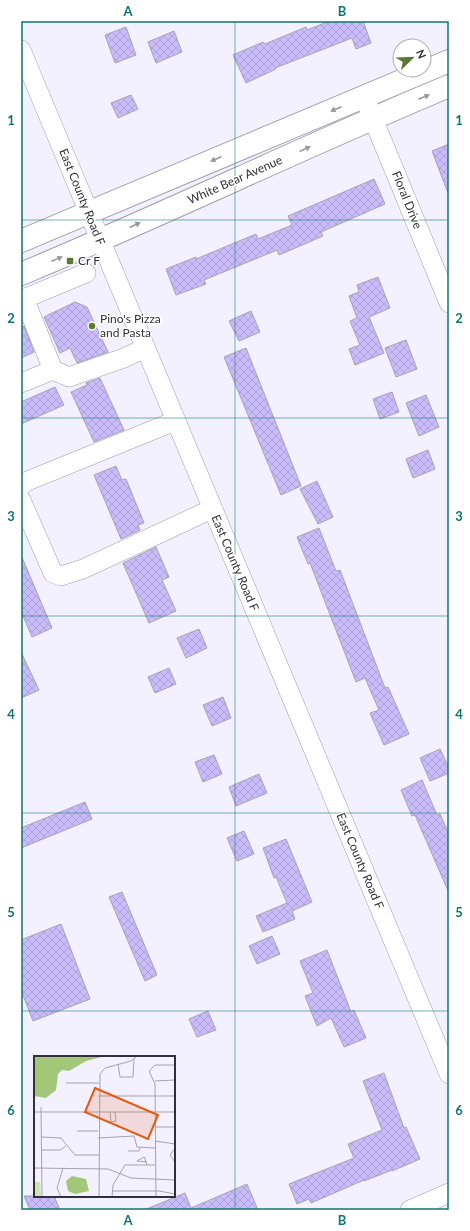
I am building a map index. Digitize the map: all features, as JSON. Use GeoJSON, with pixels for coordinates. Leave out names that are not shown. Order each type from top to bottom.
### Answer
{"type":"FeatureCollection","features":[{"type":"Feature","properties":{"kind":"main road"},"geometry":{"type":"LineString","coordinates":[[21,241],[449,61]]}},
{"type":"Feature","properties":{"kind":"main road","name":"White Bear Avenue"},"geometry":{"type":"LineString","coordinates":[[21,274],[100,241],[373,118],[449,86]]}},
{"type":"Feature","properties":{"kind":"street","name":"East County Road F"},"geometry":{"type":"LineString","coordinates":[[21,50],[449,1074]]}},
{"type":"Feature","properties":{"kind":"street","name":"Floral Drive"},"geometry":{"type":"LineString","coordinates":[[364,98],[449,303]]}},
{"type":"Feature","properties":{"kind":"street"},"geometry":{"type":"LineString","coordinates":[[86,273],[23,299],[53,370],[69,377],[124,358],[145,348]]}},
{"type":"Feature","properties":{"kind":"street"},"geometry":{"type":"LineString","coordinates":[[21,383],[53,370]]}},
{"type":"Feature","properties":{"kind":"street"},"geometry":{"type":"LineString","coordinates":[[21,486],[25,482],[175,421]]}},
{"type":"Feature","properties":{"kind":"street"},"geometry":{"type":"LineString","coordinates":[[21,500],[53,573],[61,576],[84,569],[212,509]]}},
{"type":"Feature","properties":{"kind":"street"},"geometry":{"type":"LineString","coordinates":[[410,1210],[449,1194]]}},
{"type":"Feature","properties":{"kind":"building"},"geometry":{"type":"Polygon","coordinates":[[[330,21],[363,21],[371,43],[356,49],[352,38],[275,68],[276,69],[246,83],[233,55],[263,42],[265,44],[306,27],[307,30],[330,21]]]}},
{"type":"Feature","properties":{"kind":"building"},"geometry":{"type":"Polygon","coordinates":[[[126,27],[136,55],[115,63],[105,35],[126,27]]]}},
{"type":"Feature","properties":{"kind":"building"},"geometry":{"type":"Polygon","coordinates":[[[174,31],[182,52],[156,63],[148,42],[174,31]]]}},
{"type":"Feature","properties":{"kind":"building"},"geometry":{"type":"Polygon","coordinates":[[[131,95],[138,109],[118,118],[111,103],[131,95]]]}},
{"type":"Feature","properties":{"kind":"building"},"geometry":{"type":"Polygon","coordinates":[[[449,144],[449,193],[448,193],[432,151],[449,144]]]}},
{"type":"Feature","properties":{"kind":"building"},"geometry":{"type":"Polygon","coordinates":[[[374,179],[385,204],[321,232],[323,236],[279,255],[277,250],[204,280],[206,284],[176,295],[166,269],[196,257],[196,259],[256,234],[258,239],[292,225],[288,216],[374,179]]]}},
{"type":"Feature","properties":{"kind":"building"},"geometry":{"type":"Polygon","coordinates":[[[378,277],[390,308],[369,317],[384,353],[355,365],[349,349],[360,345],[350,321],[357,318],[349,296],[359,292],[357,285],[378,277]]]}},
{"type":"Feature","properties":{"kind":"building"},"geometry":{"type":"Polygon","coordinates":[[[75,302],[87,307],[108,352],[77,363],[70,348],[60,353],[44,317],[75,302]]]}},
{"type":"Feature","properties":{"kind":"building"},"geometry":{"type":"Polygon","coordinates":[[[251,311],[260,332],[239,341],[229,321],[251,311]]]}},
{"type":"Feature","properties":{"kind":"building"},"geometry":{"type":"Polygon","coordinates":[[[24,326],[34,352],[21,358],[21,328],[24,326]]]}},
{"type":"Feature","properties":{"kind":"building"},"geometry":{"type":"Polygon","coordinates":[[[406,340],[417,369],[396,377],[385,348],[406,340]]]}},
{"type":"Feature","properties":{"kind":"building"},"geometry":{"type":"Polygon","coordinates":[[[246,348],[301,486],[281,495],[224,357],[246,348]]]}},
{"type":"Feature","properties":{"kind":"building"},"geometry":{"type":"Polygon","coordinates":[[[100,378],[124,430],[94,442],[71,392],[87,385],[86,383],[100,378]]]}},
{"type":"Feature","properties":{"kind":"building"},"geometry":{"type":"Polygon","coordinates":[[[55,387],[64,405],[21,424],[21,402],[55,387]]]}},
{"type":"Feature","properties":{"kind":"building"},"geometry":{"type":"Polygon","coordinates":[[[392,392],[399,412],[380,419],[373,399],[392,392]]]}},
{"type":"Feature","properties":{"kind":"building"},"geometry":{"type":"Polygon","coordinates":[[[426,395],[439,427],[419,436],[406,403],[426,395]]]}},
{"type":"Feature","properties":{"kind":"building"},"geometry":{"type":"Polygon","coordinates":[[[428,450],[435,469],[413,478],[406,459],[428,450]]]}},
{"type":"Feature","properties":{"kind":"building"},"geometry":{"type":"Polygon","coordinates":[[[116,466],[122,480],[126,479],[144,523],[138,525],[140,530],[121,539],[94,475],[116,466]]]}},
{"type":"Feature","properties":{"kind":"building"},"geometry":{"type":"Polygon","coordinates":[[[317,481],[333,517],[318,524],[300,489],[317,481]]]}},
{"type":"Feature","properties":{"kind":"building"},"geometry":{"type":"Polygon","coordinates":[[[319,528],[336,571],[340,570],[385,688],[388,687],[409,734],[384,745],[370,713],[379,710],[365,678],[356,682],[310,563],[308,564],[297,537],[319,528]]]}},
{"type":"Feature","properties":{"kind":"building"},"geometry":{"type":"Polygon","coordinates":[[[156,547],[169,577],[162,580],[176,611],[149,623],[123,563],[156,547]]]}},
{"type":"Feature","properties":{"kind":"building"},"geometry":{"type":"Polygon","coordinates":[[[21,555],[52,628],[32,637],[21,611],[21,555]]]}},
{"type":"Feature","properties":{"kind":"building"},"geometry":{"type":"Polygon","coordinates":[[[199,629],[207,648],[186,658],[177,638],[199,629]]]}},
{"type":"Feature","properties":{"kind":"building"},"geometry":{"type":"Polygon","coordinates":[[[21,652],[39,690],[21,698],[21,652]]]}},
{"type":"Feature","properties":{"kind":"building"},"geometry":{"type":"Polygon","coordinates":[[[169,668],[176,684],[155,693],[148,677],[169,668]]]}},
{"type":"Feature","properties":{"kind":"building"},"geometry":{"type":"Polygon","coordinates":[[[223,697],[231,718],[212,726],[203,705],[223,697]]]}},
{"type":"Feature","properties":{"kind":"building"},"geometry":{"type":"Polygon","coordinates":[[[440,749],[449,768],[449,773],[430,781],[420,758],[440,749]]]}},
{"type":"Feature","properties":{"kind":"building"},"geometry":{"type":"Polygon","coordinates":[[[214,755],[222,774],[203,782],[195,762],[214,755]]]}},
{"type":"Feature","properties":{"kind":"building"},"geometry":{"type":"Polygon","coordinates":[[[259,774],[267,793],[236,806],[229,787],[259,774]]]}},
{"type":"Feature","properties":{"kind":"building"},"geometry":{"type":"Polygon","coordinates":[[[422,780],[437,815],[440,814],[449,834],[449,893],[415,815],[412,816],[401,790],[422,780]]]}},
{"type":"Feature","properties":{"kind":"building"},"geometry":{"type":"Polygon","coordinates":[[[85,802],[92,819],[21,848],[21,828],[85,802]]]}},
{"type":"Feature","properties":{"kind":"building"},"geometry":{"type":"Polygon","coordinates":[[[244,831],[254,854],[237,861],[227,838],[244,831]]]}},
{"type":"Feature","properties":{"kind":"building"},"geometry":{"type":"Polygon","coordinates":[[[286,839],[312,902],[292,911],[295,919],[263,932],[256,916],[287,903],[276,877],[274,878],[263,848],[286,839]]]}},
{"type":"Feature","properties":{"kind":"building"},"geometry":{"type":"Polygon","coordinates":[[[122,892],[157,975],[145,981],[109,897],[122,892]]]}},
{"type":"Feature","properties":{"kind":"building"},"geometry":{"type":"Polygon","coordinates":[[[61,924],[90,999],[33,1021],[21,990],[21,940],[61,924]]]}},
{"type":"Feature","properties":{"kind":"building"},"geometry":{"type":"Polygon","coordinates":[[[272,936],[280,954],[257,964],[249,946],[272,936]]]}},
{"type":"Feature","properties":{"kind":"building"},"geometry":{"type":"Polygon","coordinates":[[[327,950],[351,1012],[354,1010],[366,1038],[344,1047],[331,1018],[317,1026],[305,996],[313,993],[300,961],[327,950]]]}},
{"type":"Feature","properties":{"kind":"building"},"geometry":{"type":"Polygon","coordinates":[[[208,1011],[216,1030],[197,1037],[189,1019],[208,1011]]]}},
{"type":"Feature","properties":{"kind":"building"},"geometry":{"type":"Polygon","coordinates":[[[384,1073],[404,1128],[406,1127],[420,1159],[392,1171],[364,1180],[311,1203],[309,1199],[297,1204],[289,1184],[354,1158],[348,1144],[382,1130],[363,1081],[384,1073]]]}},
{"type":"Feature","properties":{"kind":"building"},"geometry":{"type":"Polygon","coordinates":[[[247,1184],[258,1210],[144,1210],[185,1193],[191,1208],[247,1184]]]}},
{"type":"Feature","properties":{"kind":"building"},"geometry":{"type":"Polygon","coordinates":[[[24,1196],[54,1197],[60,1210],[30,1210],[24,1196]]]}},
{"type":"Feature","properties":{"kind":"place","name":"Cr F"},"geometry":{"type":"Point","coordinates":[70,261]}},
{"type":"Feature","properties":{"kind":"place","name":"Pino's Pizza and Pasta"},"geometry":{"type":"Point","coordinates":[92,326]}}]}
